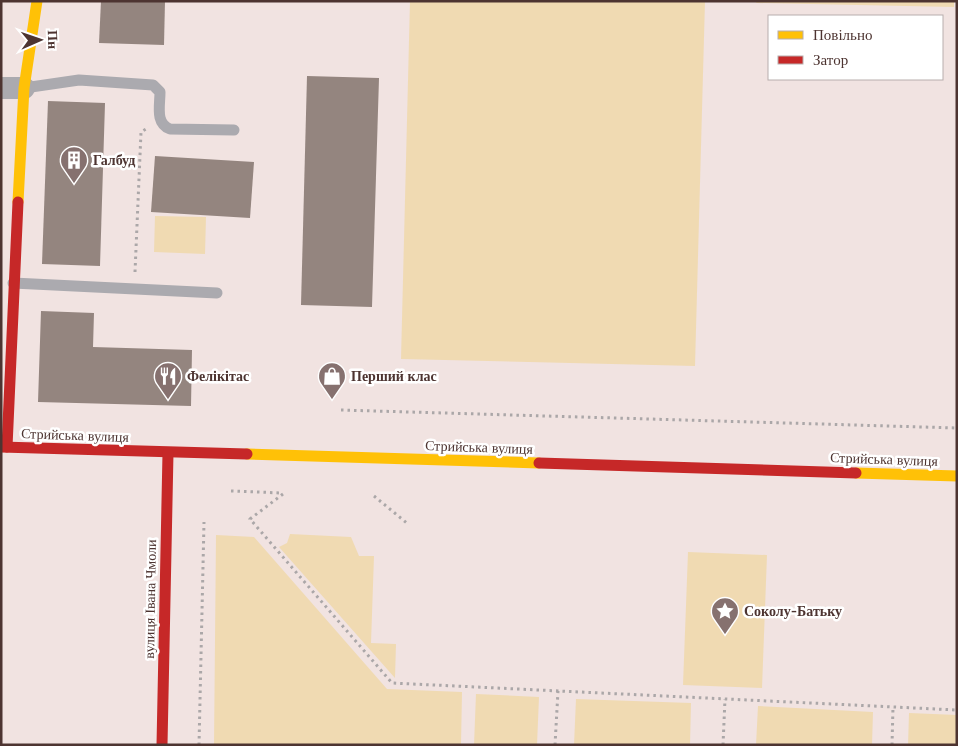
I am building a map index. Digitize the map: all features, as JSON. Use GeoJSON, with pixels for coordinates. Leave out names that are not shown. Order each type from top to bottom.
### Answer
{"type":"FeatureCollection","features":[{"type":"Feature","properties":{"kind":"main road"},"geometry":{"type":"LineString","coordinates":[[4,447],[24,88],[37,1]]}},
{"type":"Feature","properties":{"kind":"main road","name":"Стрийська вулиця"},"geometry":{"type":"LineString","coordinates":[[4,447],[168,454],[957,476]]}},
{"type":"Feature","properties":{"kind":"main road","name":"вулиця Івана Чмоли"},"geometry":{"type":"LineString","coordinates":[[162,745],[168,454]]}},
{"type":"Feature","properties":{"kind":"street"},"geometry":{"type":"LineString","coordinates":[[1,88],[24,88]]}},
{"type":"Feature","properties":{"kind":"lane"},"geometry":{"type":"LineString","coordinates":[[24,88],[79,80],[153,85],[160,92],[160,121],[163,126],[170,129],[234,130]]}},
{"type":"Feature","properties":{"kind":"lane"},"geometry":{"type":"LineString","coordinates":[[1,231],[17,232]]}},
{"type":"Feature","properties":{"kind":"lane"},"geometry":{"type":"LineString","coordinates":[[13,283],[217,293]]}},
{"type":"Feature","properties":{"kind":"path"},"geometry":{"type":"LineString","coordinates":[[134,288],[141,132],[160,121]]}},
{"type":"Feature","properties":{"kind":"path"},"geometry":{"type":"LineString","coordinates":[[341,410],[957,428]]}},
{"type":"Feature","properties":{"kind":"path"},"geometry":{"type":"LineString","coordinates":[[231,491],[283,494],[250,519],[392,683],[957,710]]}},
{"type":"Feature","properties":{"kind":"path"},"geometry":{"type":"LineString","coordinates":[[374,496],[408,524]]}},
{"type":"Feature","properties":{"kind":"path"},"geometry":{"type":"LineString","coordinates":[[199,745],[204,522]]}},
{"type":"Feature","properties":{"kind":"path"},"geometry":{"type":"LineString","coordinates":[[555,745],[558,691]]}},
{"type":"Feature","properties":{"kind":"path"},"geometry":{"type":"LineString","coordinates":[[723,745],[725,699]]}},
{"type":"Feature","properties":{"kind":"path"},"geometry":{"type":"LineString","coordinates":[[892,745],[893,707]]}},
{"type":"Feature","properties":{"kind":"shaded area"},"geometry":{"type":"Polygon","coordinates":[[[410,1],[705,1],[695,366],[401,359],[410,1]]]}},
{"type":"Feature","properties":{"kind":"shaded area"},"geometry":{"type":"Polygon","coordinates":[[[754,1],[954,1],[954,7],[757,3],[754,1]]]}},
{"type":"Feature","properties":{"kind":"shaded area"},"geometry":{"type":"Polygon","coordinates":[[[155,216],[206,217],[205,254],[154,252],[155,216]]]}},
{"type":"Feature","properties":{"kind":"shaded area"},"geometry":{"type":"Polygon","coordinates":[[[290,534],[351,537],[359,556],[374,556],[371,643],[396,644],[395,678],[279,547],[287,543],[290,534]]]}},
{"type":"Feature","properties":{"kind":"shaded area"},"geometry":{"type":"Polygon","coordinates":[[[216,535],[254,537],[387,689],[462,692],[461,745],[214,745],[216,535]]]}},
{"type":"Feature","properties":{"kind":"shaded area"},"geometry":{"type":"Polygon","coordinates":[[[688,552],[767,555],[762,688],[683,685],[688,552]]]}},
{"type":"Feature","properties":{"kind":"shaded area"},"geometry":{"type":"Polygon","coordinates":[[[476,694],[539,697],[537,745],[474,745],[476,694]]]}},
{"type":"Feature","properties":{"kind":"shaded area"},"geometry":{"type":"Polygon","coordinates":[[[576,699],[691,703],[690,745],[574,745],[576,699]]]}},
{"type":"Feature","properties":{"kind":"shaded area"},"geometry":{"type":"Polygon","coordinates":[[[758,706],[873,712],[872,745],[756,745],[758,706]]]}},
{"type":"Feature","properties":{"kind":"shaded area"},"geometry":{"type":"Polygon","coordinates":[[[909,713],[957,715],[957,745],[908,745],[909,713]]]}},
{"type":"Feature","properties":{"kind":"building"},"geometry":{"type":"Polygon","coordinates":[[[101,1],[165,1],[164,45],[99,43],[101,1]]]}},
{"type":"Feature","properties":{"kind":"building"},"geometry":{"type":"Polygon","coordinates":[[[307,76],[379,78],[372,307],[301,305],[307,76]]]}},
{"type":"Feature","properties":{"kind":"building","name":"Галбуд"},"geometry":{"type":"Polygon","coordinates":[[[48,101],[105,103],[100,266],[42,264],[48,101]]]}},
{"type":"Feature","properties":{"kind":"building"},"geometry":{"type":"Polygon","coordinates":[[[155,156],[254,162],[250,218],[151,212],[155,156]]]}},
{"type":"Feature","properties":{"kind":"building"},"geometry":{"type":"Polygon","coordinates":[[[41,311],[94,313],[93,347],[192,350],[191,406],[38,402],[41,311]]]}},
{"type":"Feature","properties":{"kind":"traffic: slow"},"geometry":{"type":"LineString","coordinates":[[18,202],[24,88],[37,1]]}},
{"type":"Feature","properties":{"kind":"traffic: slow"},"geometry":{"type":"LineString","coordinates":[[247,454],[539,463]]}},
{"type":"Feature","properties":{"kind":"traffic: slow"},"geometry":{"type":"LineString","coordinates":[[856,473],[957,476]]}},
{"type":"Feature","properties":{"kind":"traffic: jam"},"geometry":{"type":"LineString","coordinates":[[7,447],[18,202]]}},
{"type":"Feature","properties":{"kind":"traffic: jam"},"geometry":{"type":"LineString","coordinates":[[1,447],[247,454]]}},
{"type":"Feature","properties":{"kind":"traffic: jam"},"geometry":{"type":"LineString","coordinates":[[162,745],[168,453]]}},
{"type":"Feature","properties":{"kind":"traffic: jam"},"geometry":{"type":"LineString","coordinates":[[539,463],[856,473]]}},
{"type":"Feature","properties":{"kind":"place","name":"Галбуд"},"geometry":{"type":"Point","coordinates":[74,184]}},
{"type":"Feature","properties":{"kind":"place","name":"Фелікітас"},"geometry":{"type":"Point","coordinates":[168,400]}},
{"type":"Feature","properties":{"kind":"place","name":"Перший клас"},"geometry":{"type":"Point","coordinates":[332,400]}},
{"type":"Feature","properties":{"kind":"place","name":"Соколу-Батьку"},"geometry":{"type":"Point","coordinates":[725,635]}}]}
